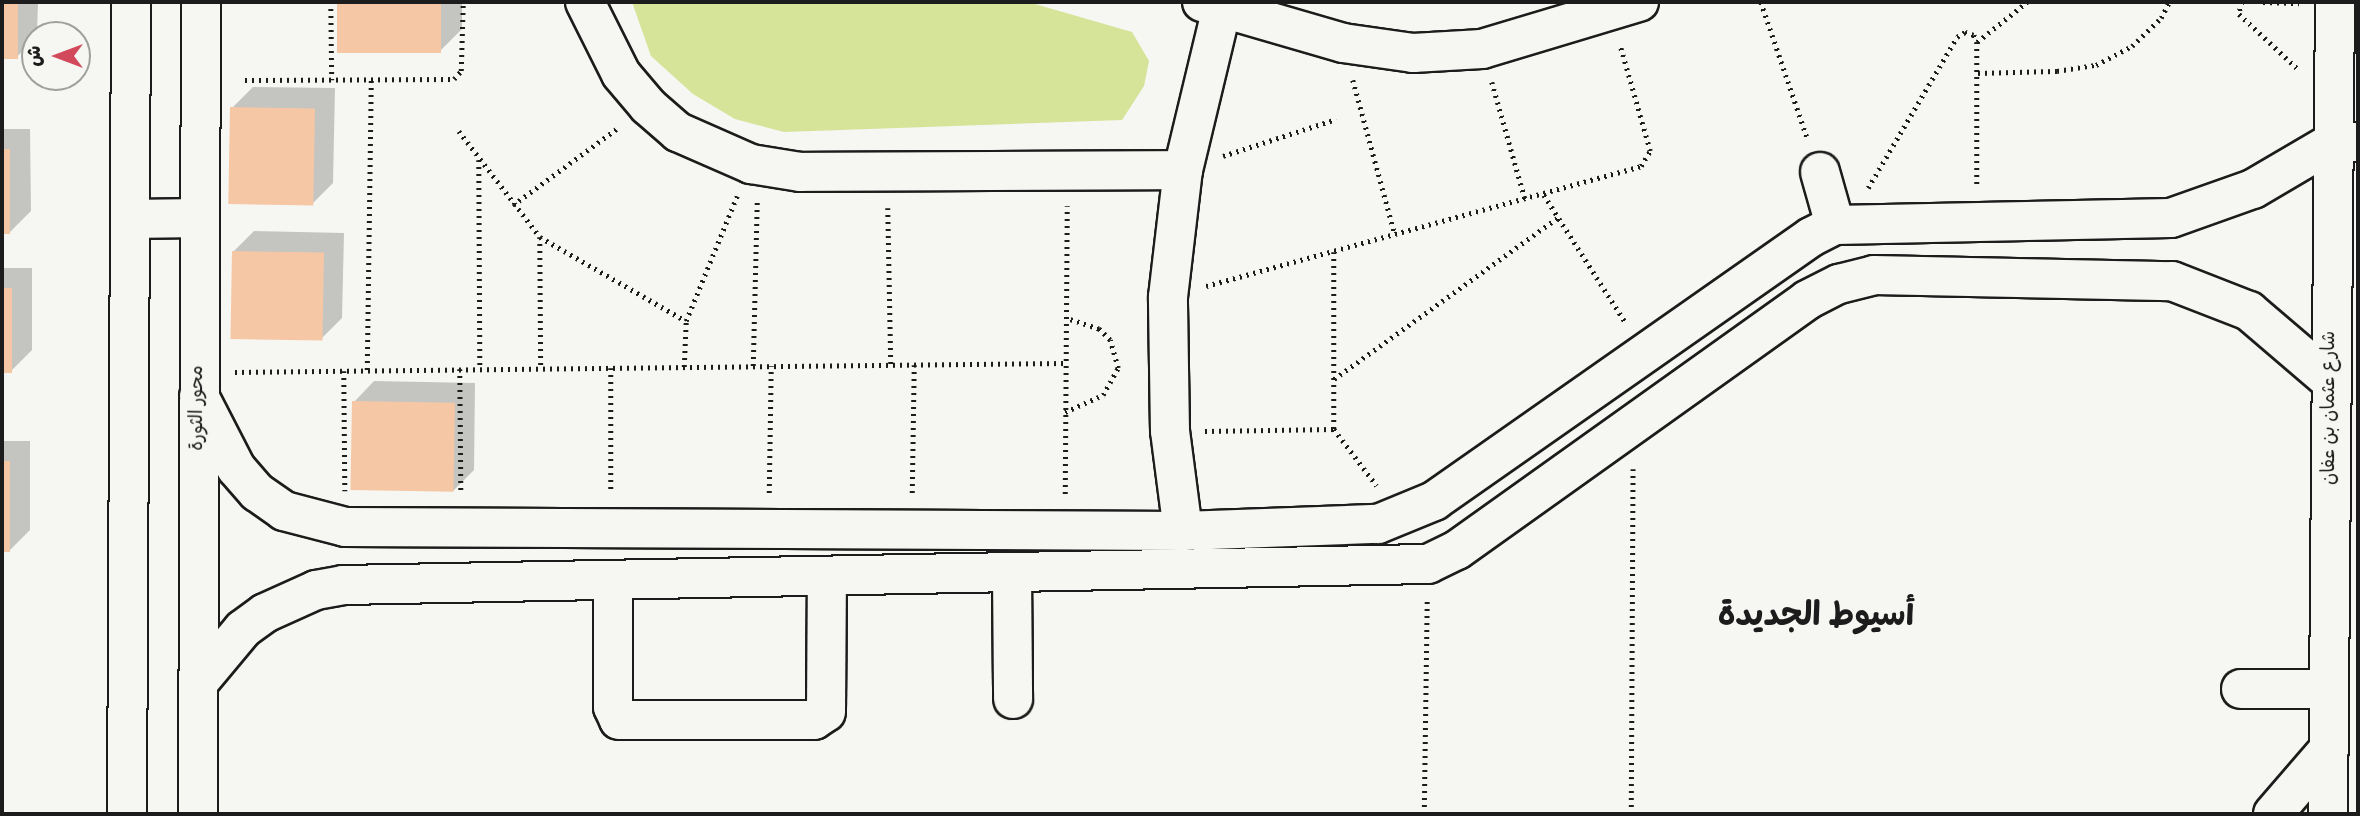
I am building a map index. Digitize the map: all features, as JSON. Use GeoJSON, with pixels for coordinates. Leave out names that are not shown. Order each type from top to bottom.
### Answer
{"type":"FeatureCollection","features":[{"type":"Feature","properties":{"kind":"street"},"geometry":{"type":"LineString","coordinates":[[127,814],[131,2]]}},
{"type":"Feature","properties":{"kind":"street","name":"محور الثورة"},"geometry":{"type":"LineString","coordinates":[[198,796],[201,2]]}},
{"type":"Feature","properties":{"kind":"street"},"geometry":{"type":"LineString","coordinates":[[585,2],[621,74],[648,106],[690,138],[754,165],[800,172],[1183,170]]}},
{"type":"Feature","properties":{"kind":"street","name":"شارع عثمان بن عفان"},"geometry":{"type":"LineString","coordinates":[[2329,814],[2331,382],[2346,142],[2333,102],[2335,2]]}},
{"type":"Feature","properties":{"kind":"street"},"geometry":{"type":"LineString","coordinates":[[1219,570],[1200,530],[1170,431],[1168,297],[1183,170],[1212,5],[1343,43],[1413,53],[1482,49],[1625,6]]}},
{"type":"Feature","properties":{"kind":"street"},"geometry":{"type":"LineString","coordinates":[[199,384],[236,468],[257,492],[284,511],[345,527],[1200,530],[1378,524],[1399,518],[1434,501],[1811,237],[1842,224],[2143,222],[2171,218],[2253,189],[2346,142]]}},
{"type":"Feature","properties":{"kind":"street"},"geometry":{"type":"LineString","coordinates":[[1819,172],[1842,224]]}},
{"type":"Feature","properties":{"kind":"street"},"geometry":{"type":"LineString","coordinates":[[131,219],[199,218]]}},
{"type":"Feature","properties":{"kind":"street"},"geometry":{"type":"LineString","coordinates":[[198,683],[243,629],[265,612],[316,590],[343,585],[1428,564],[1457,551],[1822,291],[1874,275],[2172,281],[2249,311],[2331,382]]}},
{"type":"Feature","properties":{"kind":"street"},"geometry":{"type":"LineString","coordinates":[[1012,574],[1013,699]]}},
{"type":"Feature","properties":{"kind":"street"},"geometry":{"type":"LineString","coordinates":[[613,581],[613,707],[619,719],[814,719],[826,712],[827,577]]}},
{"type":"Feature","properties":{"kind":"street"},"geometry":{"type":"LineString","coordinates":[[2241,689],[2329,689]]}},
{"type":"Feature","properties":{"kind":"street"},"geometry":{"type":"LineString","coordinates":[[2273,814],[2329,749]]}},
{"type":"Feature","properties":{"kind":"street"},"geometry":{"type":"LineString","coordinates":[[198,796],[227,814]]}},
{"type":"Feature","properties":{"kind":"path"},"geometry":{"type":"LineString","coordinates":[[331,2],[332,80]]}},
{"type":"Feature","properties":{"kind":"path"},"geometry":{"type":"LineString","coordinates":[[245,80],[459,76],[463,2]]}},
{"type":"Feature","properties":{"kind":"path"},"geometry":{"type":"LineString","coordinates":[[1761,2],[1819,172]]}},
{"type":"Feature","properties":{"kind":"path"},"geometry":{"type":"LineString","coordinates":[[1977,42],[2027,2]]}},
{"type":"Feature","properties":{"kind":"path"},"geometry":{"type":"LineString","coordinates":[[1978,73],[2057,71],[2096,65],[2132,46],[2161,18],[2169,2]]}},
{"type":"Feature","properties":{"kind":"path"},"geometry":{"type":"LineString","coordinates":[[2242,2],[2239,14],[2333,102]]}},
{"type":"Feature","properties":{"kind":"path"},"geometry":{"type":"LineString","coordinates":[[1168,297],[1641,166],[1648,158],[1625,6]]}},
{"type":"Feature","properties":{"kind":"path"},"geometry":{"type":"LineString","coordinates":[[1842,224],[1957,37],[1965,32],[1977,42],[1977,222]]}},
{"type":"Feature","properties":{"kind":"path"},"geometry":{"type":"LineString","coordinates":[[1343,43],[1395,235]]}},
{"type":"Feature","properties":{"kind":"path"},"geometry":{"type":"LineString","coordinates":[[1482,49],[1525,199]]}},
{"type":"Feature","properties":{"kind":"path"},"geometry":{"type":"LineString","coordinates":[[367,370],[371,79]]}},
{"type":"Feature","properties":{"kind":"path"},"geometry":{"type":"LineString","coordinates":[[513,205],[648,106]]}},
{"type":"Feature","properties":{"kind":"path"},"geometry":{"type":"LineString","coordinates":[[1183,170],[1336,119]]}},
{"type":"Feature","properties":{"kind":"path"},"geometry":{"type":"LineString","coordinates":[[459,131],[513,205],[541,237],[686,321]]}},
{"type":"Feature","properties":{"kind":"path"},"geometry":{"type":"LineString","coordinates":[[479,158],[480,369]]}},
{"type":"Feature","properties":{"kind":"path"},"geometry":{"type":"LineString","coordinates":[[684,367],[686,321],[754,165]]}},
{"type":"Feature","properties":{"kind":"path"},"geometry":{"type":"LineString","coordinates":[[753,366],[754,165]]}},
{"type":"Feature","properties":{"kind":"path"},"geometry":{"type":"LineString","coordinates":[[887,170],[891,365]]}},
{"type":"Feature","properties":{"kind":"path"},"geometry":{"type":"LineString","coordinates":[[1065,530],[1067,170]]}},
{"type":"Feature","properties":{"kind":"path"},"geometry":{"type":"LineString","coordinates":[[1544,194],[1646,353]]}},
{"type":"Feature","properties":{"kind":"path"},"geometry":{"type":"LineString","coordinates":[[1334,379],[1559,218]]}},
{"type":"Feature","properties":{"kind":"path"},"geometry":{"type":"LineString","coordinates":[[541,237],[541,368]]}},
{"type":"Feature","properties":{"kind":"path"},"geometry":{"type":"LineString","coordinates":[[1334,251],[1334,429],[1399,518]]}},
{"type":"Feature","properties":{"kind":"path"},"geometry":{"type":"LineString","coordinates":[[1065,412],[1104,395],[1118,368],[1110,340],[1099,330],[1066,318]]}},
{"type":"Feature","properties":{"kind":"path"},"geometry":{"type":"LineString","coordinates":[[199,384],[367,370],[1066,363]]}},
{"type":"Feature","properties":{"kind":"path"},"geometry":{"type":"LineString","coordinates":[[911,529],[914,365]]}},
{"type":"Feature","properties":{"kind":"path"},"geometry":{"type":"LineString","coordinates":[[769,529],[771,366]]}},
{"type":"Feature","properties":{"kind":"path"},"geometry":{"type":"LineString","coordinates":[[611,368],[611,528]]}},
{"type":"Feature","properties":{"kind":"path"},"geometry":{"type":"LineString","coordinates":[[460,369],[461,528]]}},
{"type":"Feature","properties":{"kind":"path"},"geometry":{"type":"LineString","coordinates":[[344,371],[345,527]]}},
{"type":"Feature","properties":{"kind":"path"},"geometry":{"type":"LineString","coordinates":[[1631,814],[1633,424]]}},
{"type":"Feature","properties":{"kind":"path"},"geometry":{"type":"LineString","coordinates":[[1170,431],[1334,429]]}},
{"type":"Feature","properties":{"kind":"path"},"geometry":{"type":"LineString","coordinates":[[1424,814],[1428,564]]}},
{"type":"Feature","properties":{"kind":"green space"},"geometry":{"type":"Polygon","coordinates":[[[632,2],[1028,2],[1132,32],[1149,61],[1144,86],[1122,120],[784,132],[735,119],[693,94],[651,56],[632,2]]]}},
{"type":"Feature","properties":{"kind":"building"},"geometry":{"type":"Polygon","coordinates":[[[2,2],[18,2],[18,59],[2,59],[2,2]]]}},
{"type":"Feature","properties":{"kind":"building"},"geometry":{"type":"Polygon","coordinates":[[[337,2],[441,2],[441,53],[337,53],[337,2]]]}},
{"type":"Feature","properties":{"kind":"building"},"geometry":{"type":"Polygon","coordinates":[[[230,107],[315,108],[313,205],[228,204],[230,107]]]}},
{"type":"Feature","properties":{"kind":"building"},"geometry":{"type":"Polygon","coordinates":[[[2,149],[10,149],[10,234],[2,234],[2,149]]]}},
{"type":"Feature","properties":{"kind":"building"},"geometry":{"type":"Polygon","coordinates":[[[232,251],[324,253],[322,341],[230,339],[232,251]]]}},
{"type":"Feature","properties":{"kind":"building"},"geometry":{"type":"Polygon","coordinates":[[[2,288],[12,288],[12,373],[2,373],[2,288]]]}},
{"type":"Feature","properties":{"kind":"building"},"geometry":{"type":"Polygon","coordinates":[[[352,401],[455,403],[453,492],[350,490],[352,401]]]}},
{"type":"Feature","properties":{"kind":"building"},"geometry":{"type":"Polygon","coordinates":[[[2,461],[10,461],[10,552],[2,552],[2,461]]]}},
{"type":"Feature","properties":{"kind":"district","name":"أسيوط الجديدة"},"geometry":{"type":"Point","coordinates":[1816,620]}}]}
